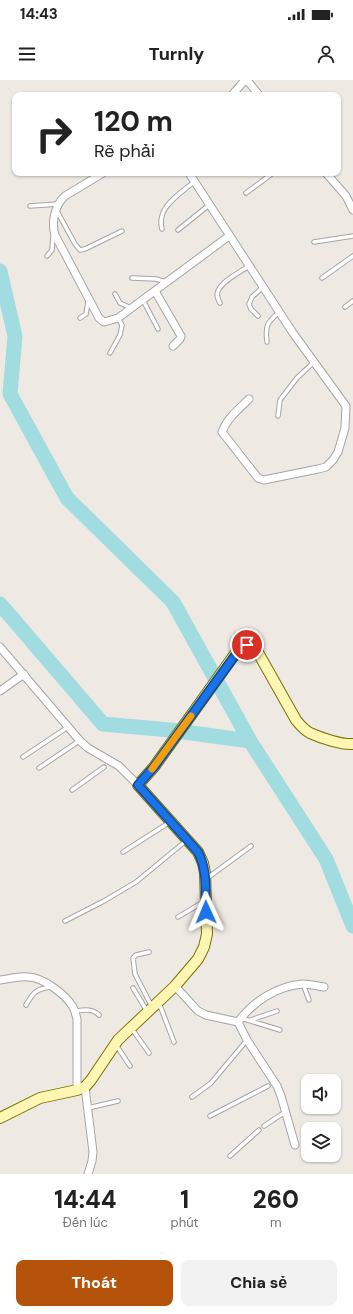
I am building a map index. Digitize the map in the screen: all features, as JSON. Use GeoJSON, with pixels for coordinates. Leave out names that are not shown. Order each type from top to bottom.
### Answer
{"type":"FeatureCollection","features":[{"type":"Feature","properties":{"kind":"main road"},"geometry":{"type":"LineString","coordinates":[[0,1118],[40,1098],[81,1089],[91,1080],[115,1044],[175,986],[198,959],[204,947],[207,934],[206,879],[204,863],[198,852],[188,840],[138,785],[154,767],[242,647],[247,645],[256,649],[296,720],[302,727],[310,732],[342,743],[353,744]]}},
{"type":"Feature","properties":{"kind":"street"},"geometry":{"type":"LineString","coordinates":[[235,92],[246,80],[256,92]]}},
{"type":"Feature","properties":{"kind":"street"},"geometry":{"type":"LineString","coordinates":[[94,176],[65,196],[57,207],[53,222],[55,235],[99,318],[104,322],[118,318],[229,236]]}},
{"type":"Feature","properties":{"kind":"street"},"geometry":{"type":"LineString","coordinates":[[191,176],[279,312],[346,406],[345,428],[338,452],[333,460],[326,466],[264,480],[258,478],[222,432],[224,425],[232,415],[249,400]]}},
{"type":"Feature","properties":{"kind":"street"},"geometry":{"type":"LineString","coordinates":[[329,176],[346,196],[353,210]]}},
{"type":"Feature","properties":{"kind":"street"},"geometry":{"type":"LineString","coordinates":[[155,291],[181,336],[173,346]]}},
{"type":"Feature","properties":{"kind":"street"},"geometry":{"type":"LineString","coordinates":[[346,406],[353,402]]}},
{"type":"Feature","properties":{"kind":"street"},"geometry":{"type":"LineString","coordinates":[[0,647],[80,740],[88,748],[119,766],[138,785]]}},
{"type":"Feature","properties":{"kind":"street"},"geometry":{"type":"LineString","coordinates":[[0,691],[24,674]]}},
{"type":"Feature","properties":{"kind":"street"},"geometry":{"type":"LineString","coordinates":[[0,980],[30,977],[37,979],[53,987],[75,1011],[77,1019],[81,1089],[88,1108],[93,1154],[88,1174]]}},
{"type":"Feature","properties":{"kind":"street"},"geometry":{"type":"LineString","coordinates":[[240,1020],[259,1000],[290,986],[303,984],[324,987]]}},
{"type":"Feature","properties":{"kind":"street"},"geometry":{"type":"LineString","coordinates":[[175,986],[198,1011],[206,1015],[240,1020]]}},
{"type":"Feature","properties":{"kind":"street"},"geometry":{"type":"LineString","coordinates":[[240,1020],[247,1040],[271,1083],[281,1096],[295,1145]]}},
{"type":"Feature","properties":{"kind":"lane"},"geometry":{"type":"LineString","coordinates":[[246,193],[269,176]]}},
{"type":"Feature","properties":{"kind":"lane"},"geometry":{"type":"LineString","coordinates":[[162,229],[160,224],[161,215],[168,204],[194,182]]}},
{"type":"Feature","properties":{"kind":"lane"},"geometry":{"type":"LineString","coordinates":[[178,230],[209,205]]}},
{"type":"Feature","properties":{"kind":"lane"},"geometry":{"type":"LineString","coordinates":[[30,206],[57,207],[75,244],[80,250],[122,231]]}},
{"type":"Feature","properties":{"kind":"lane"},"geometry":{"type":"LineString","coordinates":[[47,256],[52,250],[54,229]]}},
{"type":"Feature","properties":{"kind":"lane"},"geometry":{"type":"LineString","coordinates":[[314,242],[353,236]]}},
{"type":"Feature","properties":{"kind":"lane"},"geometry":{"type":"LineString","coordinates":[[322,278],[353,256]]}},
{"type":"Feature","properties":{"kind":"lane"},"geometry":{"type":"LineString","coordinates":[[220,303],[217,297],[218,291],[234,276],[249,266]]}},
{"type":"Feature","properties":{"kind":"lane"},"geometry":{"type":"LineString","coordinates":[[132,278],[156,279],[167,282]]}},
{"type":"Feature","properties":{"kind":"lane"},"geometry":{"type":"LineString","coordinates":[[258,316],[251,309],[249,304],[252,297],[263,287]]}},
{"type":"Feature","properties":{"kind":"lane"},"geometry":{"type":"LineString","coordinates":[[115,294],[120,303],[132,308]]}},
{"type":"Feature","properties":{"kind":"lane"},"geometry":{"type":"LineString","coordinates":[[80,318],[86,314],[88,298]]}},
{"type":"Feature","properties":{"kind":"lane"},"geometry":{"type":"LineString","coordinates":[[143,300],[158,329]]}},
{"type":"Feature","properties":{"kind":"lane"},"geometry":{"type":"LineString","coordinates":[[345,307],[353,301]]}},
{"type":"Feature","properties":{"kind":"lane"},"geometry":{"type":"LineString","coordinates":[[267,342],[266,326],[279,312]]}},
{"type":"Feature","properties":{"kind":"lane"},"geometry":{"type":"LineString","coordinates":[[110,353],[120,335],[122,325],[118,318]]}},
{"type":"Feature","properties":{"kind":"lane"},"geometry":{"type":"LineString","coordinates":[[278,416],[280,400],[297,378],[314,362]]}},
{"type":"Feature","properties":{"kind":"lane"},"geometry":{"type":"LineString","coordinates":[[22,757],[68,726]]}},
{"type":"Feature","properties":{"kind":"lane"},"geometry":{"type":"LineString","coordinates":[[39,768],[80,740]]}},
{"type":"Feature","properties":{"kind":"lane"},"geometry":{"type":"LineString","coordinates":[[72,790],[104,767]]}},
{"type":"Feature","properties":{"kind":"lane"},"geometry":{"type":"LineString","coordinates":[[123,852],[171,822]]}},
{"type":"Feature","properties":{"kind":"lane"},"geometry":{"type":"LineString","coordinates":[[65,921],[104,901],[136,882],[188,840]]}},
{"type":"Feature","properties":{"kind":"lane"},"geometry":{"type":"LineString","coordinates":[[206,879],[251,846]]}},
{"type":"Feature","properties":{"kind":"lane"},"geometry":{"type":"LineString","coordinates":[[178,917],[206,900]]}},
{"type":"Feature","properties":{"kind":"lane"},"geometry":{"type":"LineString","coordinates":[[149,952],[136,955],[133,958],[135,974],[174,1042]]}},
{"type":"Feature","properties":{"kind":"lane"},"geometry":{"type":"LineString","coordinates":[[303,984],[309,1000]]}},
{"type":"Feature","properties":{"kind":"lane"},"geometry":{"type":"LineString","coordinates":[[26,1005],[32,994],[38,989],[53,987]]}},
{"type":"Feature","properties":{"kind":"lane"},"geometry":{"type":"LineString","coordinates":[[133,988],[153,1007]]}},
{"type":"Feature","properties":{"kind":"lane"},"geometry":{"type":"LineString","coordinates":[[75,1011],[90,1010],[95,1011],[99,1015]]}},
{"type":"Feature","properties":{"kind":"lane"},"geometry":{"type":"LineString","coordinates":[[240,1020],[250,1020],[277,1011]]}},
{"type":"Feature","properties":{"kind":"lane"},"geometry":{"type":"LineString","coordinates":[[250,1020],[280,1030]]}},
{"type":"Feature","properties":{"kind":"lane"},"geometry":{"type":"LineString","coordinates":[[131,1028],[149,1053]]}},
{"type":"Feature","properties":{"kind":"lane"},"geometry":{"type":"LineString","coordinates":[[192,1097],[211,1083],[247,1040]]}},
{"type":"Feature","properties":{"kind":"lane"},"geometry":{"type":"LineString","coordinates":[[115,1044],[130,1066]]}},
{"type":"Feature","properties":{"kind":"lane"},"geometry":{"type":"LineString","coordinates":[[210,1116],[271,1083]]}},
{"type":"Feature","properties":{"kind":"lane"},"geometry":{"type":"LineString","coordinates":[[88,1108],[118,1101]]}},
{"type":"Feature","properties":{"kind":"lane"},"geometry":{"type":"LineString","coordinates":[[264,1126],[286,1112]]}},
{"type":"Feature","properties":{"kind":"lane"},"geometry":{"type":"LineString","coordinates":[[230,1156],[259,1130]]}},
{"type":"Feature","properties":{"kind":"waterway"},"geometry":{"type":"LineString","coordinates":[[0,271],[15,336],[10,394],[67,498],[173,602],[250,741]]}},
{"type":"Feature","properties":{"kind":"waterway"},"geometry":{"type":"LineString","coordinates":[[0,604],[103,724],[170,730],[250,741],[326,859],[353,926]]}},
{"type":"Feature","properties":{"kind":"slow traffic"},"geometry":{"type":"LineString","coordinates":[[152,769],[191,716]]}},
{"type":"Feature","properties":{"kind":"route"},"geometry":{"type":"LineString","coordinates":[[206,912],[204,863],[198,852],[138,785],[154,767],[236,654],[242,647],[247,645]]}}]}
